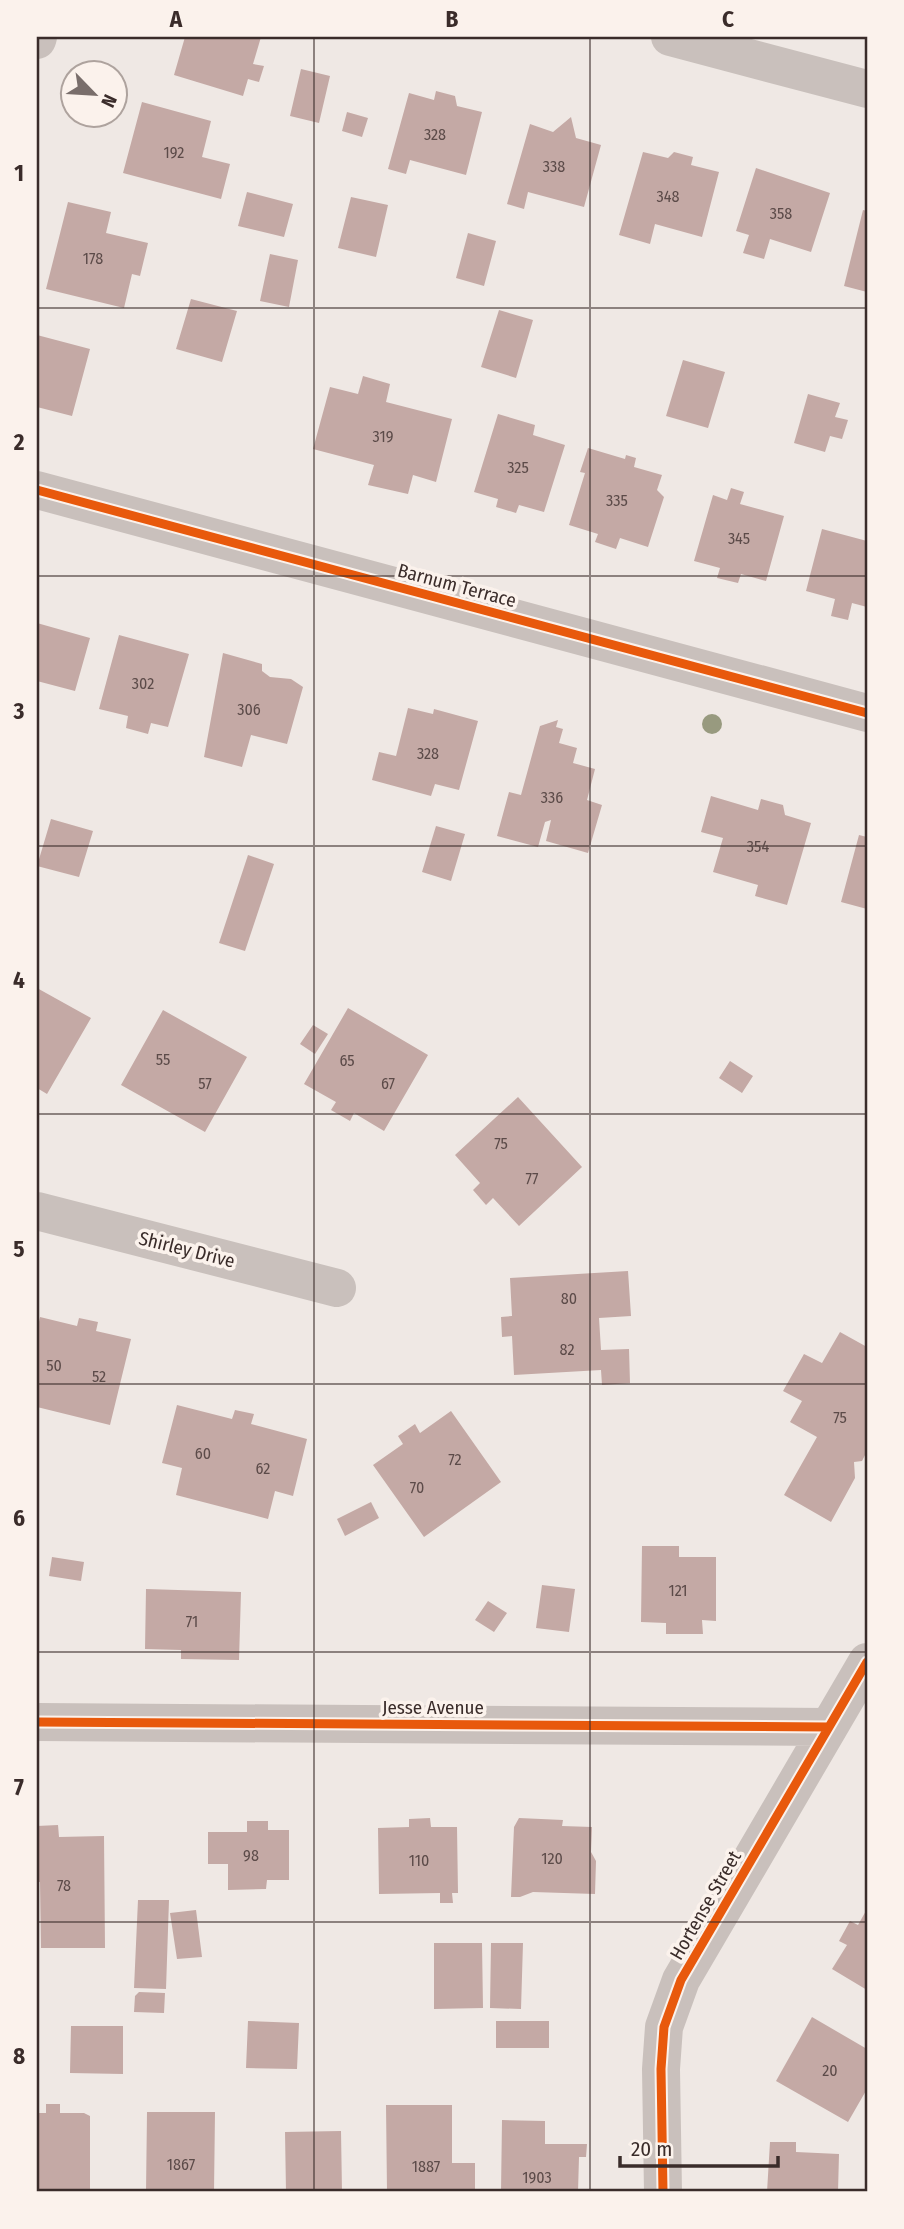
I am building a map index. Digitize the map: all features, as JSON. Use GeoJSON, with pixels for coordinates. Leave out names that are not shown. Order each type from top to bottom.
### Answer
{"type":"FeatureCollection","features":[{"type":"Feature","properties":{"kind":"street"},"geometry":{"type":"LineString","coordinates":[[670,37],[867,89]]}},
{"type":"Feature","properties":{"kind":"street","name":"Barnum Terrace"},"geometry":{"type":"LineString","coordinates":[[37,490],[867,713]]}},
{"type":"Feature","properties":{"kind":"street","name":"Shirley Drive"},"geometry":{"type":"LineString","coordinates":[[37,1210],[337,1288]]}},
{"type":"Feature","properties":{"kind":"street","name":"Hortense Street"},"geometry":{"type":"LineString","coordinates":[[663,2192],[664,2027],[681,1980],[867,1662]]}},
{"type":"Feature","properties":{"kind":"street","name":"Jesse Avenue"},"geometry":{"type":"LineString","coordinates":[[37,1722],[830,1727]]}},
{"type":"Feature","properties":{"kind":"building"},"geometry":{"type":"Polygon","coordinates":[[[185,37],[261,37],[253,64],[264,66],[259,82],[248,79],[243,96],[174,75],[185,37]]]}},
{"type":"Feature","properties":{"kind":"building"},"geometry":{"type":"Polygon","coordinates":[[[301,69],[330,76],[319,123],[290,116],[301,69]]]}},
{"type":"Feature","properties":{"kind":"building"},"geometry":{"type":"Polygon","coordinates":[[[436,91],[455,96],[457,106],[482,112],[466,175],[410,160],[406,174],[388,169],[409,93],[434,100],[436,91]]]}},
{"type":"Feature","properties":{"kind":"building"},"geometry":{"type":"Polygon","coordinates":[[[142,102],[211,121],[202,157],[230,164],[221,199],[123,173],[142,102]]]}},
{"type":"Feature","properties":{"kind":"building"},"geometry":{"type":"Polygon","coordinates":[[[347,112],[368,118],[362,137],[342,131],[347,112]]]}},
{"type":"Feature","properties":{"kind":"building"},"geometry":{"type":"Polygon","coordinates":[[[571,117],[576,138],[601,145],[584,207],[528,192],[524,209],[507,204],[530,124],[553,132],[571,117]]]}},
{"type":"Feature","properties":{"kind":"building"},"geometry":{"type":"Polygon","coordinates":[[[643,152],[668,158],[674,152],[693,157],[691,165],[719,172],[702,237],[655,224],[650,244],[619,235],[643,152]]]}},
{"type":"Feature","properties":{"kind":"building"},"geometry":{"type":"Polygon","coordinates":[[[756,168],[830,193],[811,252],[770,239],[764,259],[743,253],[749,235],[736,231],[756,168]]]}},
{"type":"Feature","properties":{"kind":"building"},"geometry":{"type":"Polygon","coordinates":[[[247,192],[293,204],[284,237],[238,226],[247,192]]]}},
{"type":"Feature","properties":{"kind":"building"},"geometry":{"type":"Polygon","coordinates":[[[351,197],[388,205],[376,257],[338,248],[351,197]]]}},
{"type":"Feature","properties":{"kind":"building"},"geometry":{"type":"Polygon","coordinates":[[[68,202],[111,212],[106,233],[148,243],[140,276],[132,274],[124,308],[46,289],[68,202]]]}},
{"type":"Feature","properties":{"kind":"building"},"geometry":{"type":"Polygon","coordinates":[[[863,210],[867,211],[867,292],[844,286],[863,210]]]}},
{"type":"Feature","properties":{"kind":"building"},"geometry":{"type":"Polygon","coordinates":[[[468,233],[496,241],[484,286],[456,278],[468,233]]]}},
{"type":"Feature","properties":{"kind":"building"},"geometry":{"type":"Polygon","coordinates":[[[270,254],[298,260],[289,307],[260,301],[270,254]]]}},
{"type":"Feature","properties":{"kind":"building"},"geometry":{"type":"Polygon","coordinates":[[[191,299],[237,311],[222,362],[176,349],[191,299]]]}},
{"type":"Feature","properties":{"kind":"building"},"geometry":{"type":"Polygon","coordinates":[[[499,310],[533,320],[516,378],[481,367],[499,310]]]}},
{"type":"Feature","properties":{"kind":"building"},"geometry":{"type":"Polygon","coordinates":[[[37,335],[90,349],[72,416],[37,407],[37,335]]]}},
{"type":"Feature","properties":{"kind":"building"},"geometry":{"type":"Polygon","coordinates":[[[683,360],[725,372],[708,428],[666,416],[683,360]]]}},
{"type":"Feature","properties":{"kind":"building"},"geometry":{"type":"Polygon","coordinates":[[[363,376],[390,384],[386,402],[452,419],[436,482],[413,475],[408,494],[368,485],[374,465],[313,449],[330,387],[358,394],[363,376]]]}},
{"type":"Feature","properties":{"kind":"building"},"geometry":{"type":"Polygon","coordinates":[[[808,394],[840,403],[835,417],[848,420],[842,439],[830,436],[825,452],[794,443],[808,394]]]}},
{"type":"Feature","properties":{"kind":"building"},"geometry":{"type":"Polygon","coordinates":[[[498,414],[535,425],[533,435],[565,445],[544,512],[519,505],[516,513],[496,507],[498,499],[474,492],[498,414]]]}},
{"type":"Feature","properties":{"kind":"building"},"geometry":{"type":"Polygon","coordinates":[[[588,448],[625,459],[626,455],[636,458],[634,467],[662,475],[657,490],[664,497],[648,547],[620,538],[616,549],[595,542],[598,534],[569,525],[585,473],[580,472],[588,448]]]}},
{"type":"Feature","properties":{"kind":"building"},"geometry":{"type":"Polygon","coordinates":[[[731,488],[744,492],[740,504],[784,516],[766,581],[741,574],[738,583],[717,578],[720,568],[694,561],[713,495],[727,500],[731,488]]]}},
{"type":"Feature","properties":{"kind":"building"},"geometry":{"type":"Polygon","coordinates":[[[822,529],[867,541],[867,607],[852,603],[848,620],[831,616],[835,599],[806,591],[822,529]]]}},
{"type":"Feature","properties":{"kind":"building"},"geometry":{"type":"Polygon","coordinates":[[[37,623],[90,638],[75,691],[37,681],[37,623]]]}},
{"type":"Feature","properties":{"kind":"building"},"geometry":{"type":"Polygon","coordinates":[[[119,635],[189,654],[168,727],[151,723],[148,734],[126,728],[128,716],[99,709],[119,635]]]}},
{"type":"Feature","properties":{"kind":"building"},"geometry":{"type":"Polygon","coordinates":[[[223,653],[262,664],[262,671],[270,677],[291,679],[303,687],[287,744],[251,735],[242,767],[204,757],[223,653]]]}},
{"type":"Feature","properties":{"kind":"building"},"geometry":{"type":"Polygon","coordinates":[[[408,708],[433,714],[434,709],[478,721],[459,790],[435,784],[431,796],[372,780],[379,752],[396,756],[408,708]]]}},
{"type":"Feature","properties":{"kind":"building"},"geometry":{"type":"Polygon","coordinates":[[[558,720],[556,727],[563,729],[559,743],[577,748],[573,763],[595,769],[587,800],[602,805],[588,853],[546,841],[551,820],[545,822],[538,847],[497,836],[509,792],[521,795],[540,726],[558,720]]]}},
{"type":"Feature","properties":{"kind":"building"},"geometry":{"type":"Polygon","coordinates":[[[711,796],[758,810],[761,799],[783,805],[785,815],[811,823],[787,905],[755,896],[758,885],[713,872],[723,838],[701,832],[711,796]]]}},
{"type":"Feature","properties":{"kind":"building"},"geometry":{"type":"Polygon","coordinates":[[[51,819],[93,831],[79,877],[37,866],[51,819]]]}},
{"type":"Feature","properties":{"kind":"building"},"geometry":{"type":"Polygon","coordinates":[[[436,826],[465,834],[451,881],[422,872],[436,826]]]}},
{"type":"Feature","properties":{"kind":"building"},"geometry":{"type":"Polygon","coordinates":[[[859,835],[867,837],[867,909],[841,902],[859,835]]]}},
{"type":"Feature","properties":{"kind":"building"},"geometry":{"type":"Polygon","coordinates":[[[248,855],[274,864],[245,951],[219,943],[248,855]]]}},
{"type":"Feature","properties":{"kind":"building"},"geometry":{"type":"Polygon","coordinates":[[[37,988],[91,1018],[47,1094],[37,1088],[37,988]]]}},
{"type":"Feature","properties":{"kind":"building"},"geometry":{"type":"Polygon","coordinates":[[[348,1008],[428,1055],[384,1131],[354,1113],[350,1121],[331,1110],[336,1102],[304,1084],[348,1008]]]}},
{"type":"Feature","properties":{"kind":"building"},"geometry":{"type":"Polygon","coordinates":[[[163,1010],[247,1057],[205,1132],[121,1085],[163,1010]]]}},
{"type":"Feature","properties":{"kind":"building"},"geometry":{"type":"Polygon","coordinates":[[[313,1025],[328,1034],[315,1054],[300,1044],[313,1025]]]}},
{"type":"Feature","properties":{"kind":"building"},"geometry":{"type":"Polygon","coordinates":[[[730,1061],[753,1076],[742,1093],[719,1078],[730,1061]]]}},
{"type":"Feature","properties":{"kind":"building"},"geometry":{"type":"Polygon","coordinates":[[[518,1097],[582,1167],[519,1226],[493,1198],[486,1205],[473,1190],[480,1183],[455,1155],[518,1097]]]}},
{"type":"Feature","properties":{"kind":"building"},"geometry":{"type":"Polygon","coordinates":[[[628,1271],[631,1316],[599,1318],[601,1350],[629,1349],[630,1383],[602,1385],[601,1370],[514,1375],[512,1336],[502,1337],[501,1317],[512,1316],[510,1278],[628,1271]]]}},
{"type":"Feature","properties":{"kind":"building"},"geometry":{"type":"Polygon","coordinates":[[[40,1317],[77,1326],[79,1318],[98,1322],[96,1331],[131,1339],[110,1425],[37,1407],[37,1331],[40,1317]]]}},
{"type":"Feature","properties":{"kind":"building"},"geometry":{"type":"Polygon","coordinates":[[[840,1332],[867,1347],[867,1451],[862,1461],[854,1462],[855,1478],[831,1522],[784,1495],[817,1437],[790,1422],[802,1401],[783,1391],[804,1354],[822,1363],[840,1332]]]}},
{"type":"Feature","properties":{"kind":"building"},"geometry":{"type":"Polygon","coordinates":[[[177,1405],[232,1419],[235,1410],[254,1414],[251,1424],[307,1439],[293,1496],[275,1491],[268,1519],[176,1495],[182,1468],[162,1463],[177,1405]]]}},
{"type":"Feature","properties":{"kind":"building"},"geometry":{"type":"Polygon","coordinates":[[[451,1411],[501,1482],[424,1537],[373,1465],[403,1444],[398,1436],[415,1424],[420,1433],[451,1411]]]}},
{"type":"Feature","properties":{"kind":"building"},"geometry":{"type":"Polygon","coordinates":[[[371,1502],[379,1518],[345,1536],[337,1519],[371,1502]]]}},
{"type":"Feature","properties":{"kind":"building"},"geometry":{"type":"Polygon","coordinates":[[[642,1546],[679,1546],[679,1557],[716,1557],[716,1621],[702,1620],[703,1634],[666,1634],[666,1623],[641,1622],[642,1546]]]}},
{"type":"Feature","properties":{"kind":"building"},"geometry":{"type":"Polygon","coordinates":[[[52,1557],[84,1562],[81,1581],[49,1576],[52,1557]]]}},
{"type":"Feature","properties":{"kind":"building"},"geometry":{"type":"Polygon","coordinates":[[[542,1585],[575,1589],[569,1632],[536,1628],[542,1585]]]}},
{"type":"Feature","properties":{"kind":"building"},"geometry":{"type":"Polygon","coordinates":[[[146,1589],[241,1592],[239,1660],[181,1659],[181,1650],[145,1649],[146,1589]]]}},
{"type":"Feature","properties":{"kind":"building"},"geometry":{"type":"Polygon","coordinates":[[[488,1601],[507,1613],[494,1632],[475,1620],[488,1601]]]}},
{"type":"Feature","properties":{"kind":"building"},"geometry":{"type":"Polygon","coordinates":[[[430,1818],[431,1827],[457,1827],[458,1893],[452,1893],[453,1903],[440,1903],[440,1893],[379,1894],[378,1828],[409,1827],[409,1819],[430,1818]]]}},
{"type":"Feature","properties":{"kind":"building"},"geometry":{"type":"Polygon","coordinates":[[[519,1818],[563,1820],[562,1826],[592,1827],[591,1852],[596,1861],[595,1894],[533,1892],[511,1897],[514,1827],[519,1818]]]}},
{"type":"Feature","properties":{"kind":"building"},"geometry":{"type":"Polygon","coordinates":[[[247,1821],[268,1821],[268,1830],[289,1830],[289,1880],[267,1880],[266,1889],[228,1890],[228,1864],[208,1864],[208,1832],[247,1832],[247,1821]]]}},
{"type":"Feature","properties":{"kind":"building"},"geometry":{"type":"Polygon","coordinates":[[[58,1825],[59,1837],[104,1836],[105,1948],[41,1948],[37,1826],[58,1825]]]}},
{"type":"Feature","properties":{"kind":"building"},"geometry":{"type":"Polygon","coordinates":[[[138,1900],[169,1900],[166,1989],[134,1988],[138,1900]]]}},
{"type":"Feature","properties":{"kind":"building"},"geometry":{"type":"Polygon","coordinates":[[[867,1909],[867,1990],[832,1969],[847,1945],[839,1941],[850,1921],[858,1925],[867,1909]]]}},
{"type":"Feature","properties":{"kind":"building"},"geometry":{"type":"Polygon","coordinates":[[[196,1910],[202,1957],[177,1959],[170,1913],[196,1910]]]}},
{"type":"Feature","properties":{"kind":"building"},"geometry":{"type":"Polygon","coordinates":[[[434,1943],[482,1943],[483,2008],[434,2009],[434,1943]]]}},
{"type":"Feature","properties":{"kind":"building"},"geometry":{"type":"Polygon","coordinates":[[[491,1943],[523,1943],[521,2009],[490,2008],[491,1943]]]}},
{"type":"Feature","properties":{"kind":"building"},"geometry":{"type":"Polygon","coordinates":[[[139,1992],[165,1993],[164,2013],[134,2012],[135,1996],[139,1992]]]}},
{"type":"Feature","properties":{"kind":"building"},"geometry":{"type":"Polygon","coordinates":[[[812,2017],[867,2049],[867,2089],[848,2122],[776,2081],[812,2017]]]}},
{"type":"Feature","properties":{"kind":"building"},"geometry":{"type":"Polygon","coordinates":[[[248,2021],[299,2023],[297,2069],[246,2068],[248,2021]]]}},
{"type":"Feature","properties":{"kind":"building"},"geometry":{"type":"Polygon","coordinates":[[[496,2021],[549,2021],[549,2048],[496,2048],[496,2021]]]}},
{"type":"Feature","properties":{"kind":"building"},"geometry":{"type":"Polygon","coordinates":[[[71,2026],[123,2026],[123,2074],[70,2073],[71,2026]]]}},
{"type":"Feature","properties":{"kind":"building"},"geometry":{"type":"Polygon","coordinates":[[[46,2104],[60,2104],[60,2113],[84,2113],[90,2116],[90,2192],[37,2192],[37,2113],[46,2113],[46,2104]]]}},
{"type":"Feature","properties":{"kind":"building"},"geometry":{"type":"Polygon","coordinates":[[[386,2105],[452,2105],[452,2163],[475,2163],[475,2192],[387,2192],[386,2105]]]}},
{"type":"Feature","properties":{"kind":"building"},"geometry":{"type":"Polygon","coordinates":[[[147,2112],[215,2112],[214,2192],[146,2192],[147,2112]]]}},
{"type":"Feature","properties":{"kind":"building"},"geometry":{"type":"Polygon","coordinates":[[[502,2120],[545,2121],[545,2144],[587,2144],[586,2157],[579,2157],[578,2192],[501,2192],[502,2120]]]}},
{"type":"Feature","properties":{"kind":"building"},"geometry":{"type":"Polygon","coordinates":[[[341,2131],[342,2192],[286,2192],[285,2132],[341,2131]]]}},
{"type":"Feature","properties":{"kind":"building"},"geometry":{"type":"Polygon","coordinates":[[[770,2142],[796,2142],[796,2152],[839,2154],[838,2192],[767,2192],[770,2142]]]}},
{"type":"Feature","properties":{"kind":"cycle path"},"geometry":{"type":"LineString","coordinates":[[37,490],[867,713]]}},
{"type":"Feature","properties":{"kind":"cycle path"},"geometry":{"type":"LineString","coordinates":[[663,2192],[661,2069],[664,2027],[681,1980],[867,1662]]}},
{"type":"Feature","properties":{"kind":"cycle path"},"geometry":{"type":"LineString","coordinates":[[37,1722],[829,1727]]}}]}
